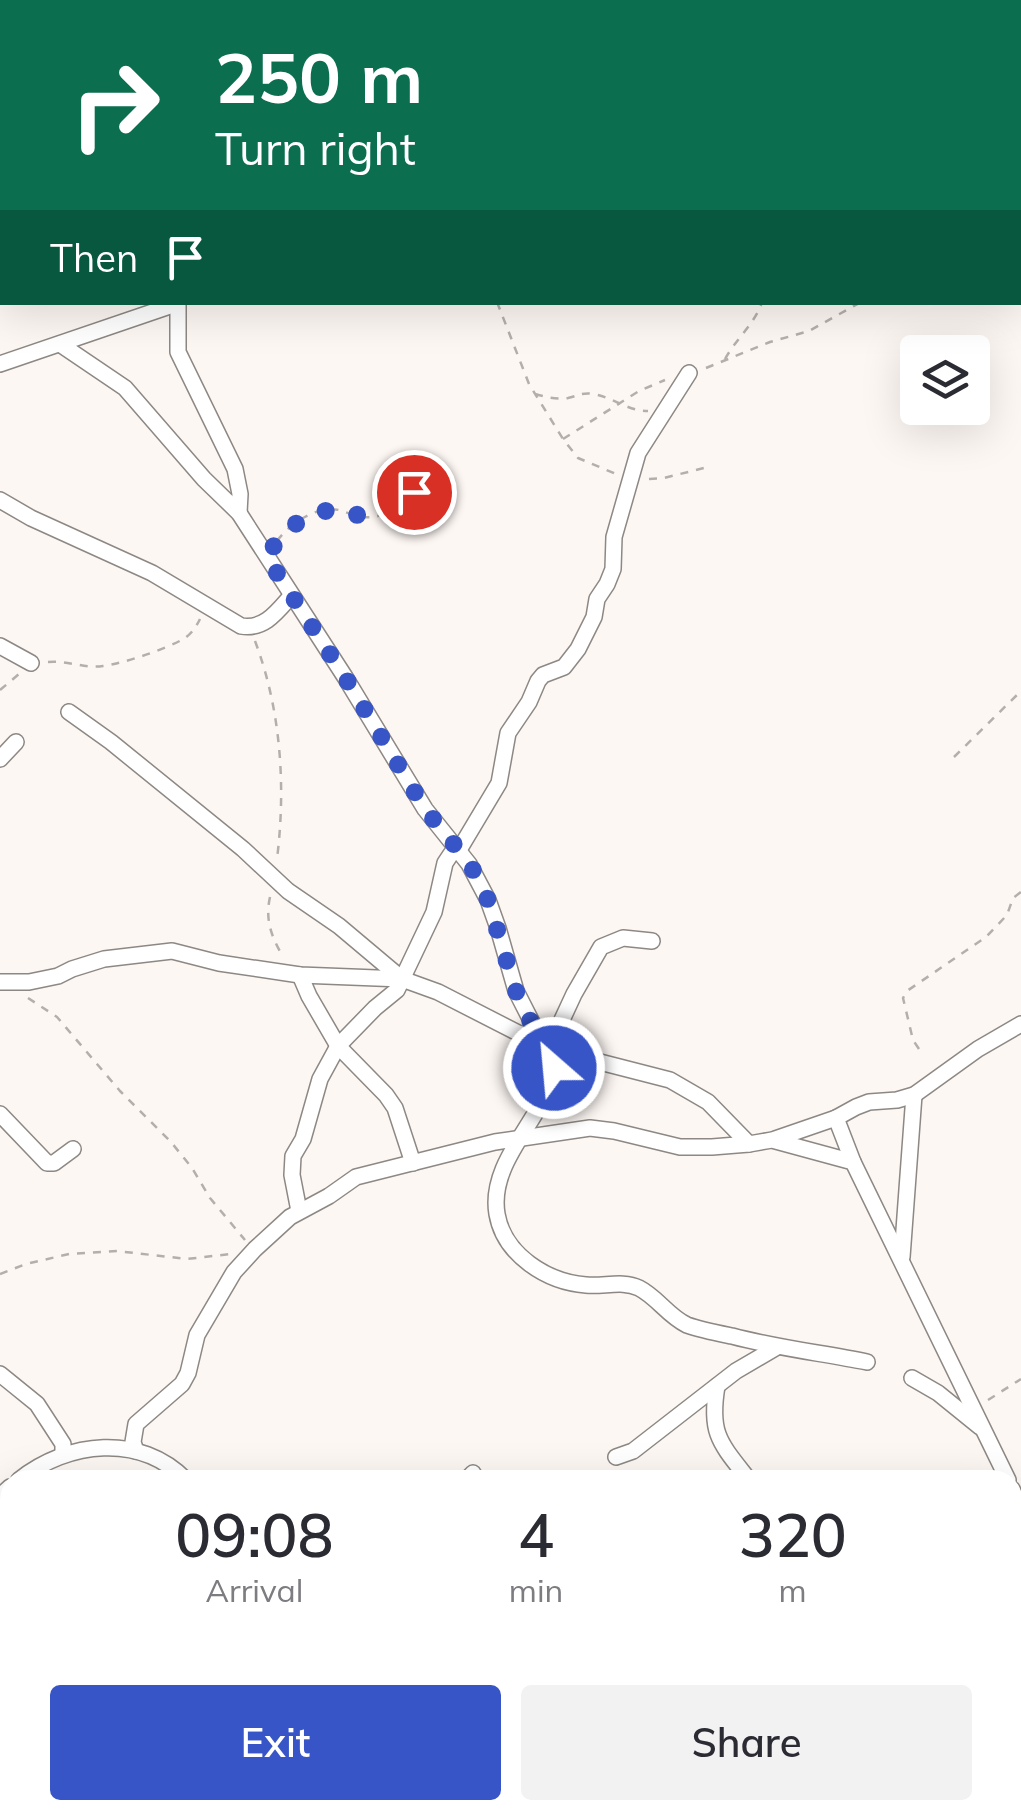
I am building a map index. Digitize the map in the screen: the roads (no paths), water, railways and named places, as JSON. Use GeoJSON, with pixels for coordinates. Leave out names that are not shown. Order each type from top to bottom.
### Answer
{"type":"FeatureCollection","features":[{"type":"Feature","properties":{"kind":"street"},"geometry":{"type":"LineString","coordinates":[[0,364],[167,305]]}},
{"type":"Feature","properties":{"kind":"street"},"geometry":{"type":"LineString","coordinates":[[173,305],[178,352],[235,469],[239,513]]}},
{"type":"Feature","properties":{"kind":"street"},"geometry":{"type":"LineString","coordinates":[[60,344],[124,388],[239,513],[425,809],[460,850],[488,900],[516,991],[549,1046]]}},
{"type":"Feature","properties":{"kind":"street"},"geometry":{"type":"LineString","coordinates":[[299,1211],[292,1175],[294,1156],[303,1139],[320,1080],[338,1046],[397,990],[434,912],[444,862],[460,850],[499,783],[508,732],[543,675],[564,667],[578,649],[614,568],[614,537],[643,442],[689,372]]}},
{"type":"Feature","properties":{"kind":"street"},"geometry":{"type":"LineString","coordinates":[[0,500],[152,573],[232,622],[251,628],[264,624],[291,596]]}},
{"type":"Feature","properties":{"kind":"street"},"geometry":{"type":"LineString","coordinates":[[0,646],[30,663]]}},
{"type":"Feature","properties":{"kind":"street"},"geometry":{"type":"LineString","coordinates":[[69,712],[402,979]]}},
{"type":"Feature","properties":{"kind":"street"},"geometry":{"type":"LineString","coordinates":[[0,759],[16,742]]}},
{"type":"Feature","properties":{"kind":"street"},"geometry":{"type":"LineString","coordinates":[[652,941],[623,938],[601,947],[549,1046],[549,1087],[519,1138],[497,1194],[497,1213],[511,1246],[522,1259],[567,1282],[636,1286],[669,1315],[688,1324],[778,1347],[867,1362]]}},
{"type":"Feature","properties":{"kind":"street"},"geometry":{"type":"LineString","coordinates":[[3,983],[29,982],[104,960],[172,951],[218,963],[300,975],[402,979],[438,992],[549,1046],[670,1080],[708,1102],[750,1144]]}},
{"type":"Feature","properties":{"kind":"street"},"geometry":{"type":"LineString","coordinates":[[300,975],[338,1046],[395,1108],[414,1163]]}},
{"type":"Feature","properties":{"kind":"street"},"geometry":{"type":"LineString","coordinates":[[136,1451],[136,1424],[182,1384],[197,1335],[234,1272],[299,1211],[330,1196],[356,1176],[519,1138],[590,1128],[680,1146],[712,1147],[772,1140],[836,1118],[868,1102],[914,1095],[1021,1024]]}},
{"type":"Feature","properties":{"kind":"street"},"geometry":{"type":"LineString","coordinates":[[902,1260],[914,1095]]}},
{"type":"Feature","properties":{"kind":"street"},"geometry":{"type":"LineString","coordinates":[[0,1114],[47,1162],[54,1163],[73,1149]]}},
{"type":"Feature","properties":{"kind":"street"},"geometry":{"type":"LineString","coordinates":[[836,1118],[853,1162],[1003,1470]]}},
{"type":"Feature","properties":{"kind":"street"},"geometry":{"type":"LineString","coordinates":[[772,1140],[853,1162]]}},
{"type":"Feature","properties":{"kind":"street"},"geometry":{"type":"LineString","coordinates":[[616,1457],[633,1452],[690,1404],[778,1347]]}},
{"type":"Feature","properties":{"kind":"street"},"geometry":{"type":"LineString","coordinates":[[0,1374],[36,1404],[62,1444],[64,1454]]}},
{"type":"Feature","properties":{"kind":"street"},"geometry":{"type":"LineString","coordinates":[[912,1378],[938,1393],[983,1430]]}},
{"type":"Feature","properties":{"kind":"street"},"geometry":{"type":"LineString","coordinates":[[717,1386],[713,1420],[716,1434],[742,1470]]}},
{"type":"Feature","properties":{"kind":"street"},"geometry":{"type":"LineString","coordinates":[[32,1470],[64,1454],[103,1446],[136,1451],[175,1470]]}}]}
